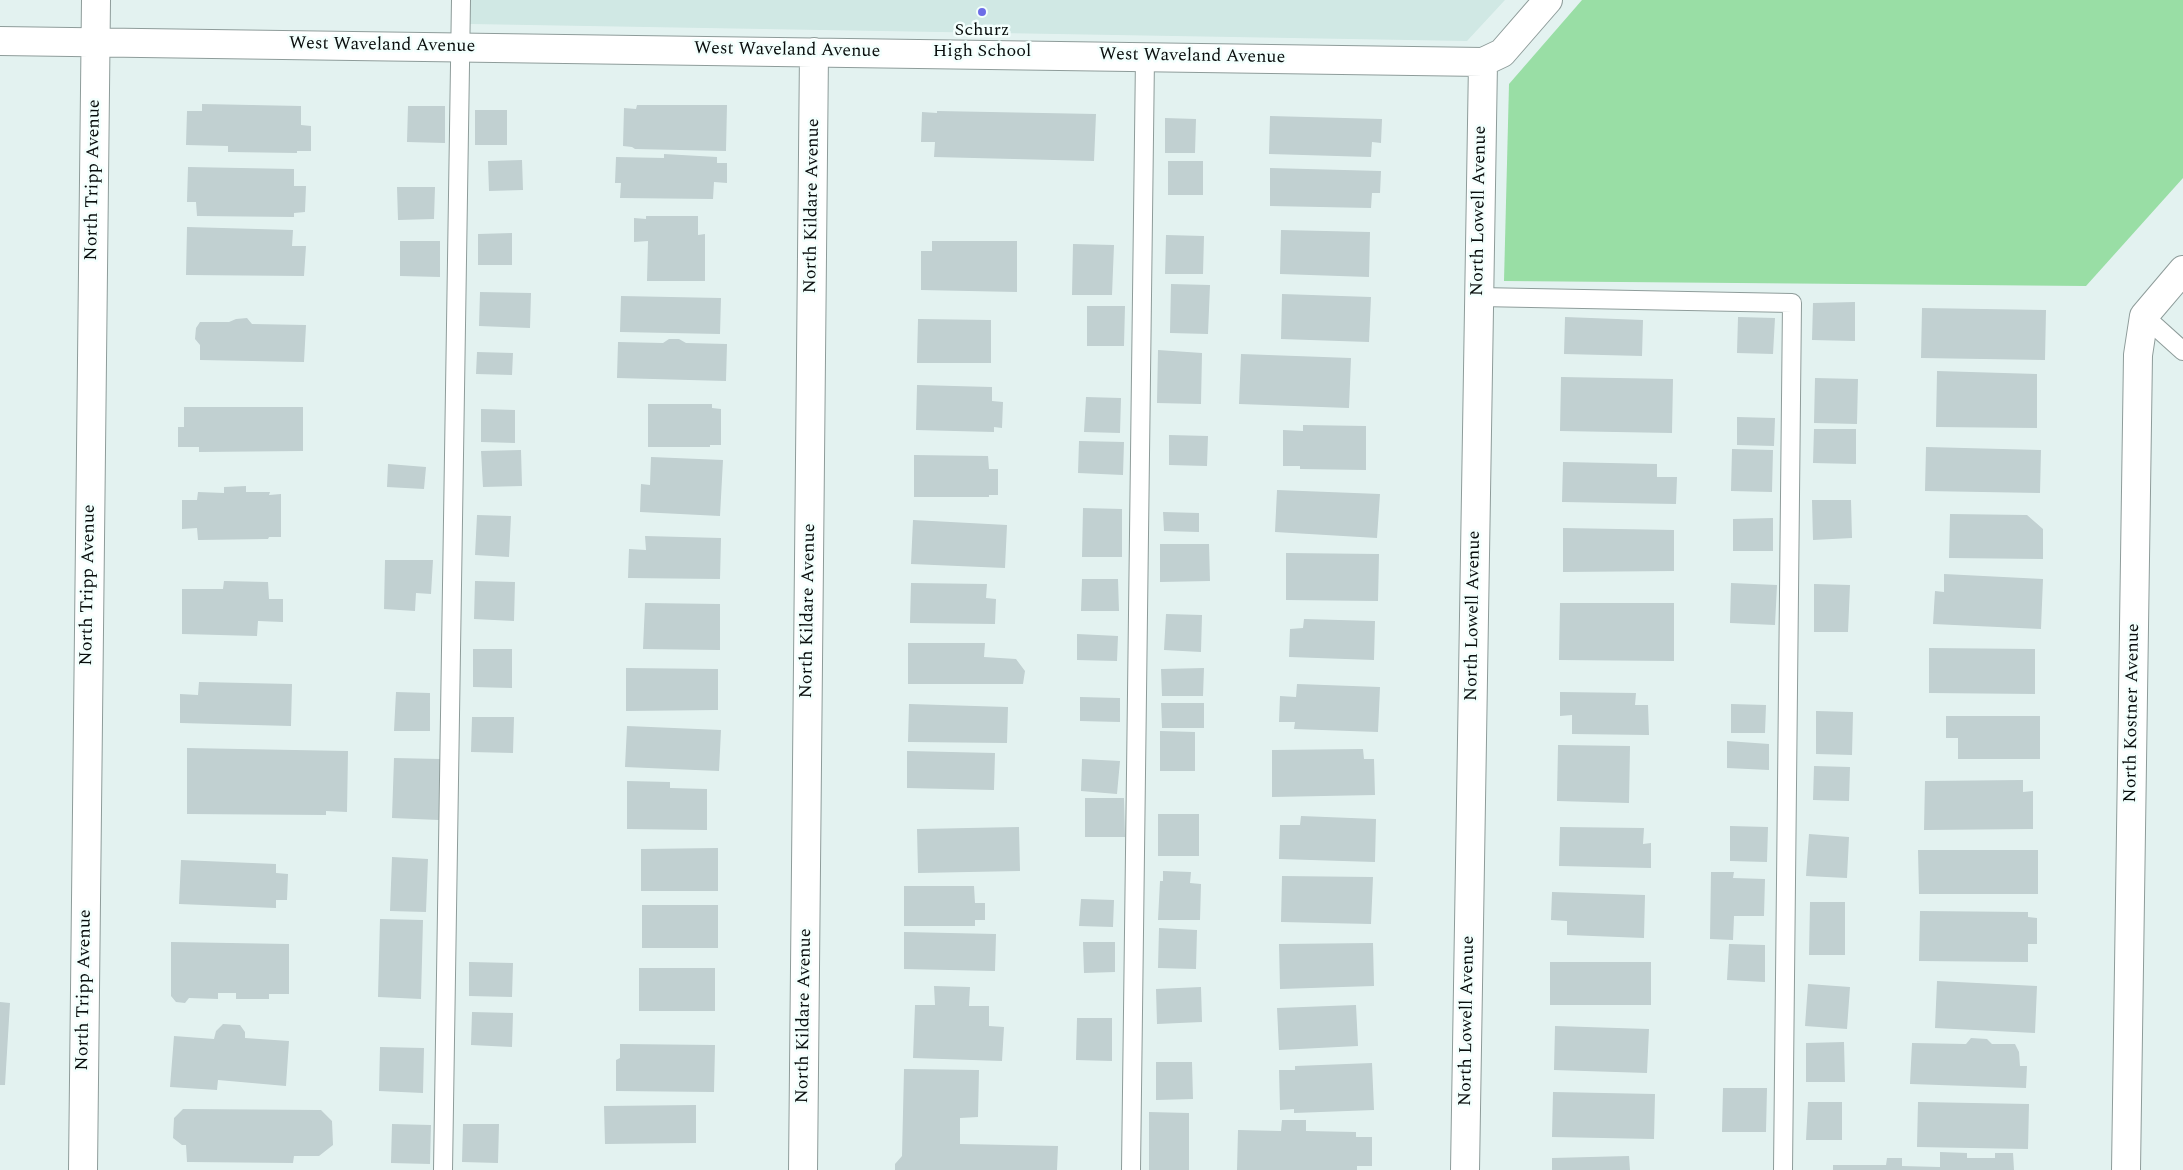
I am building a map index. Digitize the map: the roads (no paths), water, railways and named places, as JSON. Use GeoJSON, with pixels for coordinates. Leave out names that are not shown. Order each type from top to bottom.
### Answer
{"type":"FeatureCollection","features":[{"type":"Feature","properties":{"kind":"street","name":"North Tripp Avenue"},"geometry":{"type":"LineString","coordinates":[[83,1170],[96,0]]}},
{"type":"Feature","properties":{"kind":"street","name":"West Waveland Avenue"},"geometry":{"type":"LineString","coordinates":[[0,41],[1483,62],[1502,53],[1548,0]]}},
{"type":"Feature","properties":{"kind":"street","name":"North Kildare Avenue"},"geometry":{"type":"LineString","coordinates":[[803,1170],[814,52]]}},
{"type":"Feature","properties":{"kind":"street","name":"North Lowell Avenue"},"geometry":{"type":"LineString","coordinates":[[1465,1170],[1483,62]]}},
{"type":"Feature","properties":{"kind":"street"},"geometry":{"type":"LineString","coordinates":[[2144,316],[2183,270]]}},
{"type":"Feature","properties":{"kind":"street","name":"North Kostner Avenue"},"geometry":{"type":"LineString","coordinates":[[2126,1170],[2138,355],[2144,316]]}},
{"type":"Feature","properties":{"kind":"lane"},"geometry":{"type":"LineString","coordinates":[[443,1170],[460,0]]}},
{"type":"Feature","properties":{"kind":"lane"},"geometry":{"type":"LineString","coordinates":[[1131,1170],[1146,57]]}},
{"type":"Feature","properties":{"kind":"lane"},"geometry":{"type":"LineString","coordinates":[[1479,296],[1792,303],[1783,1170]]}},
{"type":"Feature","properties":{"kind":"lane"},"geometry":{"type":"LineString","coordinates":[[2144,316],[2183,351]]}},
{"type":"Feature","properties":{"kind":"place","name":"Schurz High School"},"geometry":{"type":"Point","coordinates":[982,12]}}]}
